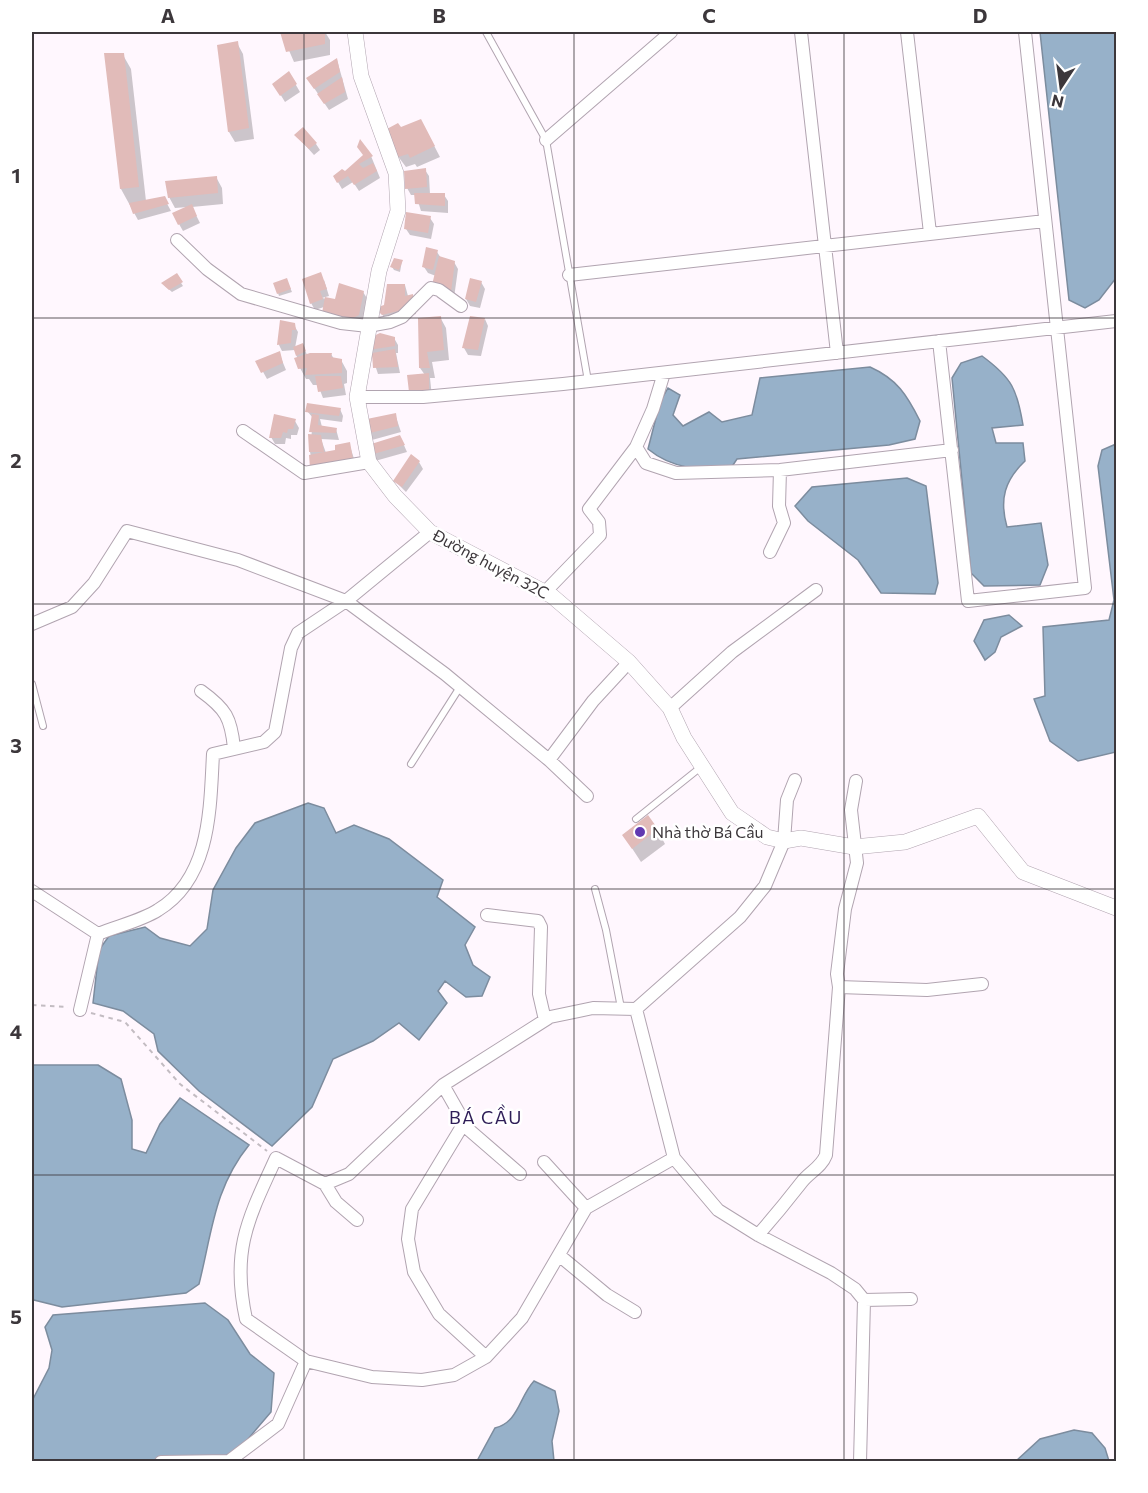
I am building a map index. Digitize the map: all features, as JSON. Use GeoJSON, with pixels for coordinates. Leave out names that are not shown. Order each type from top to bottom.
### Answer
{"type":"FeatureCollection","features":[{"type":"Feature","properties":{"kind":"street","name":"Đường huyện 32C"},"geometry":{"type":"LineString","coordinates":[[355,32],[361,76],[396,173],[398,211],[379,271],[357,397],[369,462],[395,496],[430,532],[545,592],[629,662],[670,708],[684,738],[732,813],[767,837],[784,841],[801,838],[854,847],[905,842],[978,816],[1023,872],[1116,908]]}},
{"type":"Feature","properties":{"kind":"street"},"geometry":{"type":"LineString","coordinates":[[546,140],[671,32]]}},
{"type":"Feature","properties":{"kind":"street"},"geometry":{"type":"LineString","coordinates":[[801,32],[837,353]]}},
{"type":"Feature","properties":{"kind":"street"},"geometry":{"type":"LineString","coordinates":[[907,32],[930,233]]}},
{"type":"Feature","properties":{"kind":"street"},"geometry":{"type":"LineString","coordinates":[[939,341],[968,601],[1085,588],[1025,32]]}},
{"type":"Feature","properties":{"kind":"street"},"geometry":{"type":"LineString","coordinates":[[569,275],[1045,221]]}},
{"type":"Feature","properties":{"kind":"street"},"geometry":{"type":"LineString","coordinates":[[177,240],[207,269],[241,294],[341,323],[368,326],[402,317],[431,288],[439,290],[461,306]]}},
{"type":"Feature","properties":{"kind":"street"},"geometry":{"type":"LineString","coordinates":[[357,397],[423,397],[588,381],[1116,321]]}},
{"type":"Feature","properties":{"kind":"street"},"geometry":{"type":"LineString","coordinates":[[545,592],[600,535],[599,522],[589,509],[636,447],[653,409],[664,373]]}},
{"type":"Feature","properties":{"kind":"street"},"geometry":{"type":"LineString","coordinates":[[243,431],[304,473],[369,462]]}},
{"type":"Feature","properties":{"kind":"street"},"geometry":{"type":"LineString","coordinates":[[636,447],[646,464],[676,473],[780,470],[952,450]]}},
{"type":"Feature","properties":{"kind":"street"},"geometry":{"type":"LineString","coordinates":[[770,552],[784,524],[779,506],[780,470]]}},
{"type":"Feature","properties":{"kind":"street"},"geometry":{"type":"LineString","coordinates":[[32,624],[72,607],[94,583],[128,531],[238,560],[346,601],[460,687],[549,760],[587,796]]}},
{"type":"Feature","properties":{"kind":"street"},"geometry":{"type":"LineString","coordinates":[[98,934],[158,910],[185,886],[198,862],[210,821],[213,754],[264,742],[275,732],[291,648],[298,633],[346,601],[430,532]]}},
{"type":"Feature","properties":{"kind":"street"},"geometry":{"type":"LineString","coordinates":[[670,708],[732,652],[816,590]]}},
{"type":"Feature","properties":{"kind":"street"},"geometry":{"type":"LineString","coordinates":[[549,760],[593,701],[629,662]]}},
{"type":"Feature","properties":{"kind":"street"},"geometry":{"type":"LineString","coordinates":[[201,691],[220,704],[231,723],[234,748]]}},
{"type":"Feature","properties":{"kind":"street"},"geometry":{"type":"LineString","coordinates":[[325,1184],[349,1174],[443,1085],[545,1020],[592,1008],[636,1009],[740,917],[765,886],[784,841],[787,800],[795,780]]}},
{"type":"Feature","properties":{"kind":"street"},"geometry":{"type":"LineString","coordinates":[[758,1235],[802,1182],[823,1163],[826,1155],[837,974],[845,909],[857,862],[851,810],[856,782]]}},
{"type":"Feature","properties":{"kind":"street"},"geometry":{"type":"LineString","coordinates":[[32,891],[98,934]]}},
{"type":"Feature","properties":{"kind":"street"},"geometry":{"type":"LineString","coordinates":[[487,915],[538,921],[541,927],[539,994],[545,1020]]}},
{"type":"Feature","properties":{"kind":"street"},"geometry":{"type":"LineString","coordinates":[[80,1010],[98,934]]}},
{"type":"Feature","properties":{"kind":"street"},"geometry":{"type":"LineString","coordinates":[[838,987],[927,990],[982,984]]}},
{"type":"Feature","properties":{"kind":"street"},"geometry":{"type":"LineString","coordinates":[[636,1009],[674,1158],[718,1209],[758,1235],[831,1273],[855,1289],[864,1300],[860,1461]]}},
{"type":"Feature","properties":{"kind":"street"},"geometry":{"type":"LineString","coordinates":[[443,1085],[468,1129],[520,1174]]}},
{"type":"Feature","properties":{"kind":"street"},"geometry":{"type":"LineString","coordinates":[[464,1123],[412,1209],[408,1239],[414,1272],[439,1314],[486,1357]]}},
{"type":"Feature","properties":{"kind":"street"},"geometry":{"type":"LineString","coordinates":[[357,1220],[336,1202],[325,1184],[276,1158],[246,1226],[239,1258],[240,1291],[246,1319],[306,1361],[372,1377],[422,1380],[454,1375],[486,1357],[522,1318],[586,1208],[674,1158]]}},
{"type":"Feature","properties":{"kind":"street"},"geometry":{"type":"LineString","coordinates":[[544,1162],[586,1208]]}},
{"type":"Feature","properties":{"kind":"street"},"geometry":{"type":"LineString","coordinates":[[560,1256],[607,1295],[635,1312]]}},
{"type":"Feature","properties":{"kind":"street"},"geometry":{"type":"LineString","coordinates":[[864,1300],[911,1299]]}},
{"type":"Feature","properties":{"kind":"street"},"geometry":{"type":"LineString","coordinates":[[161,1461],[229,1461],[278,1424],[306,1361]]}},
{"type":"Feature","properties":{"kind":"lane"},"geometry":{"type":"LineString","coordinates":[[486,32],[546,140],[588,381]]}},
{"type":"Feature","properties":{"kind":"lane"},"geometry":{"type":"LineString","coordinates":[[32,684],[43,726]]}},
{"type":"Feature","properties":{"kind":"lane"},"geometry":{"type":"LineString","coordinates":[[411,764],[460,687]]}},
{"type":"Feature","properties":{"kind":"lane"},"geometry":{"type":"LineString","coordinates":[[636,819],[702,767]]}},
{"type":"Feature","properties":{"kind":"lane"},"geometry":{"type":"LineString","coordinates":[[595,890],[606,930],[621,1008]]}},
{"type":"Feature","properties":{"kind":"path"},"geometry":{"type":"LineString","coordinates":[[32,1005],[80,1010],[125,1022],[180,1084],[276,1158]]}},
{"type":"Feature","properties":{"kind":"water"},"geometry":{"type":"Polygon","coordinates":[[[1040,32],[1116,32],[1116,278],[1099,300],[1085,308],[1069,300],[1040,32]]]}},
{"type":"Feature","properties":{"kind":"water"},"geometry":{"type":"Polygon","coordinates":[[[982,356],[1007,378],[1018,402],[1023,425],[992,428],[996,443],[1023,443],[1025,461],[1008,483],[1004,499],[1005,517],[1007,527],[1041,523],[1048,565],[1040,585],[984,586],[971,573],[952,378],[961,363],[982,356]]]}},
{"type":"Feature","properties":{"kind":"water"},"geometry":{"type":"Polygon","coordinates":[[[870,367],[894,383],[910,403],[920,421],[915,439],[889,445],[737,459],[731,468],[720,469],[698,469],[677,465],[648,449],[660,402],[668,388],[680,395],[673,415],[683,426],[709,412],[722,422],[752,415],[760,378],[870,367]]]}},
{"type":"Feature","properties":{"kind":"water"},"geometry":{"type":"Polygon","coordinates":[[[1116,444],[1116,752],[1078,761],[1050,741],[1034,699],[1045,696],[1043,627],[1109,620],[1114,600],[1098,466],[1102,450],[1116,444]]]}},
{"type":"Feature","properties":{"kind":"water"},"geometry":{"type":"Polygon","coordinates":[[[907,478],[926,486],[938,583],[935,594],[881,593],[858,560],[808,521],[795,506],[812,487],[907,478]]]}},
{"type":"Feature","properties":{"kind":"water"},"geometry":{"type":"Polygon","coordinates":[[[1009,615],[1022,626],[1001,637],[995,652],[985,660],[974,641],[984,620],[1009,615]]]}},
{"type":"Feature","properties":{"kind":"water"},"geometry":{"type":"Polygon","coordinates":[[[308,803],[324,808],[336,833],[354,825],[389,839],[443,880],[437,897],[475,927],[465,945],[473,965],[490,977],[482,996],[466,997],[445,981],[438,991],[447,1003],[419,1040],[399,1023],[373,1041],[333,1059],[312,1107],[272,1146],[199,1091],[158,1051],[154,1034],[123,1011],[93,1003],[99,950],[109,936],[145,927],[160,938],[190,946],[207,929],[213,890],[236,848],[255,823],[308,803]]]}},
{"type":"Feature","properties":{"kind":"water"},"geometry":{"type":"Polygon","coordinates":[[[32,1065],[98,1065],[121,1079],[132,1120],[132,1149],[146,1153],[160,1124],[180,1098],[249,1145],[237,1161],[221,1194],[199,1284],[186,1293],[62,1307],[34,1300],[32,1297],[32,1065]]]}},
{"type":"Feature","properties":{"kind":"water"},"geometry":{"type":"Polygon","coordinates":[[[205,1303],[228,1320],[250,1354],[274,1373],[271,1412],[242,1446],[224,1457],[140,1462],[32,1461],[32,1401],[49,1368],[52,1350],[45,1327],[53,1315],[205,1303]]]}},
{"type":"Feature","properties":{"kind":"water"},"geometry":{"type":"Polygon","coordinates":[[[534,1381],[555,1391],[559,1411],[552,1441],[554,1461],[477,1461],[495,1428],[503,1425],[514,1415],[534,1381]]]}},
{"type":"Feature","properties":{"kind":"water"},"geometry":{"type":"Polygon","coordinates":[[[1074,1430],[1092,1433],[1105,1448],[1109,1461],[1016,1461],[1040,1439],[1074,1430]]]}},
{"type":"Feature","properties":{"kind":"building"},"geometry":{"type":"Polygon","coordinates":[[[280,32],[325,32],[325,44],[286,52],[280,32]]]}},
{"type":"Feature","properties":{"kind":"building"},"geometry":{"type":"Polygon","coordinates":[[[238,41],[249,128],[228,132],[217,45],[238,41]]]}},
{"type":"Feature","properties":{"kind":"building"},"geometry":{"type":"Polygon","coordinates":[[[104,53],[124,53],[139,187],[120,189],[104,53]]]}},
{"type":"Feature","properties":{"kind":"building"},"geometry":{"type":"Polygon","coordinates":[[[337,58],[340,72],[314,89],[306,78],[337,58]]]}},
{"type":"Feature","properties":{"kind":"building"},"geometry":{"type":"Polygon","coordinates":[[[289,71],[297,84],[280,96],[272,84],[289,71]]]}},
{"type":"Feature","properties":{"kind":"building"},"geometry":{"type":"Polygon","coordinates":[[[342,77],[345,92],[324,104],[317,94],[342,77]]]}},
{"type":"Feature","properties":{"kind":"building"},"geometry":{"type":"Polygon","coordinates":[[[421,119],[435,146],[410,158],[408,154],[398,157],[385,130],[398,123],[401,127],[421,119]]]}},
{"type":"Feature","properties":{"kind":"building"},"geometry":{"type":"Polygon","coordinates":[[[303,127],[317,143],[309,149],[294,135],[303,127]]]}},
{"type":"Feature","properties":{"kind":"building"},"geometry":{"type":"Polygon","coordinates":[[[360,139],[373,156],[359,164],[363,168],[373,163],[377,171],[354,185],[348,176],[337,183],[333,176],[342,169],[345,171],[363,155],[357,147],[360,139]]]}},
{"type":"Feature","properties":{"kind":"building"},"geometry":{"type":"Polygon","coordinates":[[[426,168],[427,187],[405,189],[404,171],[426,168]]]}},
{"type":"Feature","properties":{"kind":"building"},"geometry":{"type":"Polygon","coordinates":[[[217,176],[218,193],[168,198],[165,181],[217,176]]]}},
{"type":"Feature","properties":{"kind":"building"},"geometry":{"type":"Polygon","coordinates":[[[414,193],[445,193],[445,206],[415,204],[414,193]]]}},
{"type":"Feature","properties":{"kind":"building"},"geometry":{"type":"Polygon","coordinates":[[[165,196],[169,204],[133,214],[129,203],[165,196]]]}},
{"type":"Feature","properties":{"kind":"building"},"geometry":{"type":"Polygon","coordinates":[[[192,204],[197,216],[178,225],[172,213],[192,204]]]}},
{"type":"Feature","properties":{"kind":"building"},"geometry":{"type":"Polygon","coordinates":[[[406,212],[431,216],[428,233],[404,229],[406,212]]]}},
{"type":"Feature","properties":{"kind":"building"},"geometry":{"type":"Polygon","coordinates":[[[426,247],[438,250],[433,270],[422,267],[426,247]]]}},
{"type":"Feature","properties":{"kind":"building"},"geometry":{"type":"Polygon","coordinates":[[[439,256],[455,261],[451,292],[432,285],[439,256]]]}},
{"type":"Feature","properties":{"kind":"building"},"geometry":{"type":"Polygon","coordinates":[[[394,258],[403,260],[399,270],[390,267],[394,258]]]}},
{"type":"Feature","properties":{"kind":"building"},"geometry":{"type":"Polygon","coordinates":[[[321,272],[327,289],[320,291],[323,299],[310,304],[302,279],[321,272]]]}},
{"type":"Feature","properties":{"kind":"building"},"geometry":{"type":"Polygon","coordinates":[[[177,273],[183,282],[169,290],[161,283],[177,273]]]}},
{"type":"Feature","properties":{"kind":"building"},"geometry":{"type":"Polygon","coordinates":[[[287,278],[291,289],[277,294],[273,283],[287,278]]]}},
{"type":"Feature","properties":{"kind":"building"},"geometry":{"type":"Polygon","coordinates":[[[470,278],[482,281],[476,302],[465,299],[470,278]]]}},
{"type":"Feature","properties":{"kind":"building"},"geometry":{"type":"Polygon","coordinates":[[[339,283],[364,291],[359,315],[349,320],[322,313],[325,297],[335,299],[339,283]]]}},
{"type":"Feature","properties":{"kind":"building"},"geometry":{"type":"Polygon","coordinates":[[[387,284],[405,284],[405,296],[413,294],[414,307],[382,315],[375,308],[384,305],[387,284]]]}},
{"type":"Feature","properties":{"kind":"building"},"geometry":{"type":"Polygon","coordinates":[[[441,316],[444,350],[427,352],[430,368],[419,368],[418,318],[441,316]]]}},
{"type":"Feature","properties":{"kind":"building"},"geometry":{"type":"Polygon","coordinates":[[[470,316],[485,318],[478,350],[462,348],[470,316]]]}},
{"type":"Feature","properties":{"kind":"building"},"geometry":{"type":"Polygon","coordinates":[[[280,320],[295,323],[296,330],[292,330],[291,343],[277,345],[280,320]]]}},
{"type":"Feature","properties":{"kind":"building"},"geometry":{"type":"Polygon","coordinates":[[[380,333],[395,337],[395,346],[368,350],[369,338],[380,333]]]}},
{"type":"Feature","properties":{"kind":"building"},"geometry":{"type":"Polygon","coordinates":[[[303,343],[306,351],[296,356],[293,347],[303,343]]]}},
{"type":"Feature","properties":{"kind":"building"},"geometry":{"type":"Polygon","coordinates":[[[395,349],[398,367],[373,368],[372,353],[395,349]]]}},
{"type":"Feature","properties":{"kind":"building"},"geometry":{"type":"Polygon","coordinates":[[[280,351],[283,363],[261,373],[255,361],[280,351]]]}},
{"type":"Feature","properties":{"kind":"building"},"geometry":{"type":"Polygon","coordinates":[[[310,353],[332,353],[331,357],[342,359],[342,373],[305,375],[307,368],[298,369],[294,358],[310,353]]]}},
{"type":"Feature","properties":{"kind":"building"},"geometry":{"type":"Polygon","coordinates":[[[429,373],[429,390],[409,392],[407,375],[429,373]]]}},
{"type":"Feature","properties":{"kind":"building"},"geometry":{"type":"Polygon","coordinates":[[[315,376],[341,376],[343,388],[318,392],[315,376]]]}},
{"type":"Feature","properties":{"kind":"building"},"geometry":{"type":"Polygon","coordinates":[[[307,403],[341,408],[339,416],[305,412],[307,403]]]}},
{"type":"Feature","properties":{"kind":"building"},"geometry":{"type":"Polygon","coordinates":[[[396,413],[398,426],[366,434],[362,420],[396,413]]]}},
{"type":"Feature","properties":{"kind":"building"},"geometry":{"type":"Polygon","coordinates":[[[274,414],[296,419],[293,429],[288,429],[287,433],[283,432],[281,438],[269,438],[274,414]]]}},
{"type":"Feature","properties":{"kind":"building"},"geometry":{"type":"Polygon","coordinates":[[[312,414],[319,415],[318,425],[337,428],[336,433],[309,432],[312,414]]]}},
{"type":"Feature","properties":{"kind":"building"},"geometry":{"type":"Polygon","coordinates":[[[308,434],[321,435],[324,452],[309,452],[308,434]]]}},
{"type":"Feature","properties":{"kind":"building"},"geometry":{"type":"Polygon","coordinates":[[[400,435],[405,445],[370,455],[368,445],[400,435]]]}},
{"type":"Feature","properties":{"kind":"building"},"geometry":{"type":"Polygon","coordinates":[[[350,442],[353,459],[347,460],[348,465],[310,468],[309,455],[335,450],[335,445],[350,442]]]}},
{"type":"Feature","properties":{"kind":"building"},"geometry":{"type":"Polygon","coordinates":[[[411,454],[420,461],[402,487],[393,481],[411,454]]]}},
{"type":"Feature","properties":{"kind":"building","name":"Nhà thờ Bá Cầu"},"geometry":{"type":"Polygon","coordinates":[[[648,815],[658,829],[632,849],[622,835],[648,815]]]}},
{"type":"Feature","properties":{"kind":"place","name":"Nhà thờ Bá Cầu"},"geometry":{"type":"Point","coordinates":[640,832]}},
{"type":"Feature","properties":{"kind":"district","name":"BÁ CẦU"},"geometry":{"type":"Point","coordinates":[486,1118]}}]}
